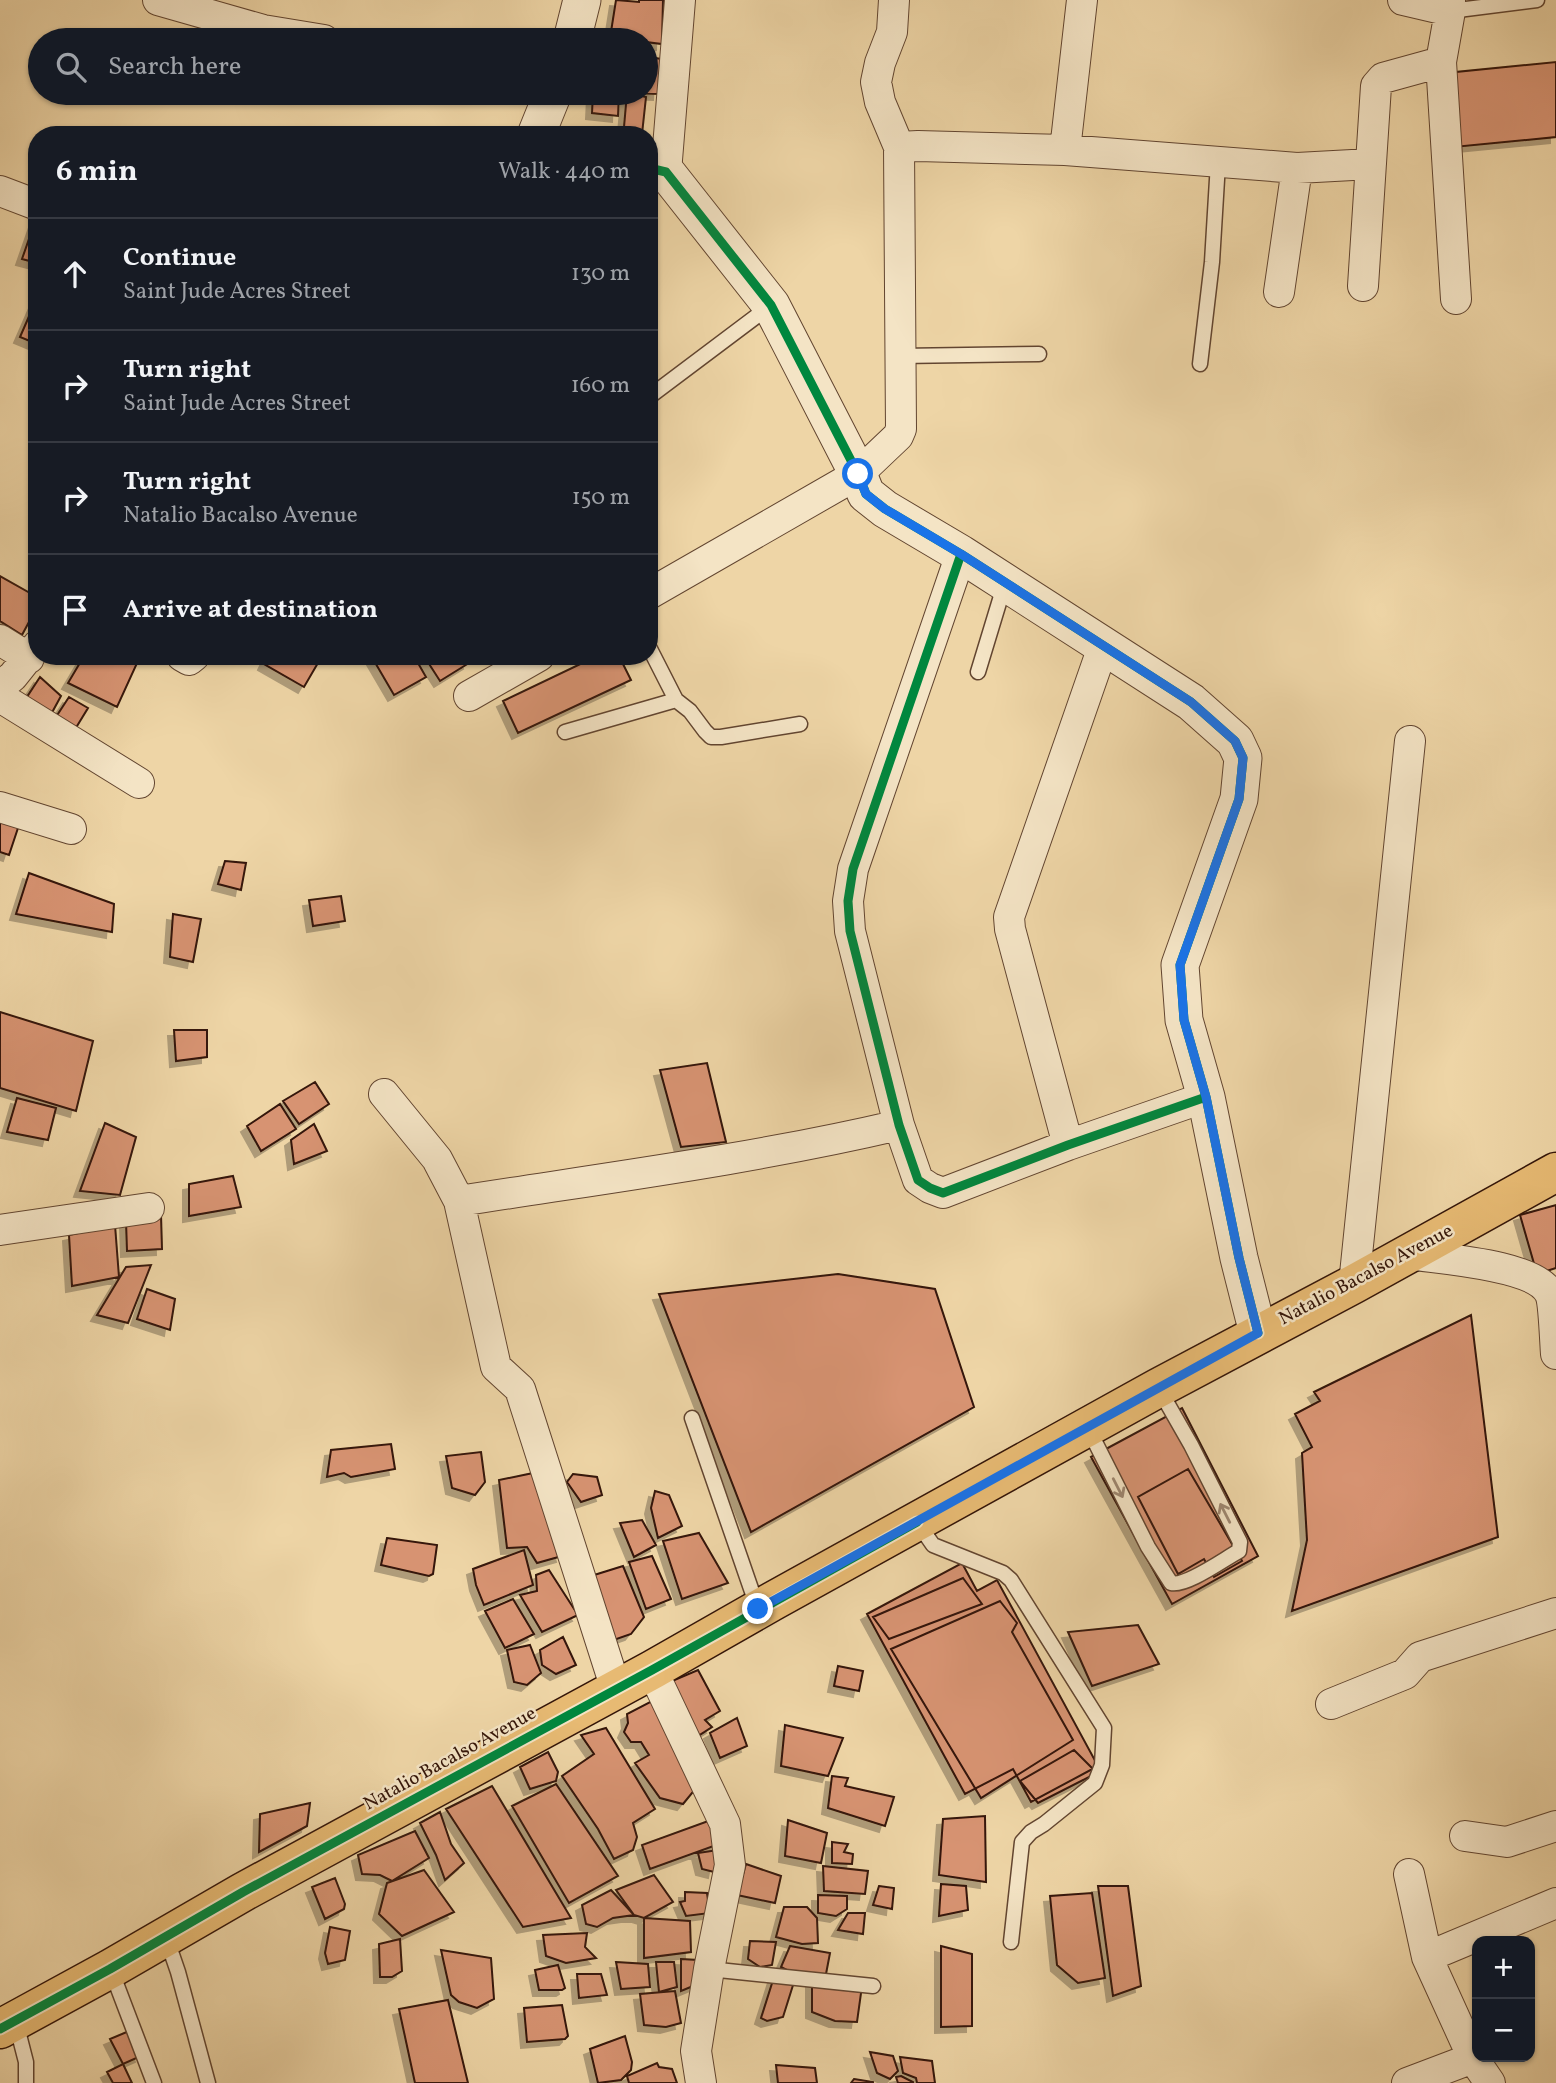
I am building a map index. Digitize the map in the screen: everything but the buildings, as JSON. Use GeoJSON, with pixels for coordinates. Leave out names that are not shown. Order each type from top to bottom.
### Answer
{"type":"FeatureCollection","features":[{"type":"Feature","properties":{"kind":"main road","name":"Natalio Bacalso Avenue"},"geometry":{"type":"LineString","coordinates":[[8,2024],[1158,1388],[1556,1172]]}},
{"type":"Feature","properties":{"kind":"street"},"geometry":{"type":"LineString","coordinates":[[158,0],[256,28]]}},
{"type":"Feature","properties":{"kind":"street"},"geometry":{"type":"LineString","coordinates":[[575,28],[583,0]]}},
{"type":"Feature","properties":{"kind":"street"},"geometry":{"type":"LineString","coordinates":[[680,0],[658,170],[771,305],[866,494],[885,509],[1104,644],[1191,702],[1235,741],[1243,758],[1239,799],[1180,965],[1184,1020],[1206,1097],[1239,1258],[1258,1333]]}},
{"type":"Feature","properties":{"kind":"street"},"geometry":{"type":"LineString","coordinates":[[658,589],[858,474],[898,436],[901,429],[899,147],[880,102],[876,82],[892,32],[894,0]]}},
{"type":"Feature","properties":{"kind":"street"},"geometry":{"type":"LineString","coordinates":[[1065,150],[1082,0]]}},
{"type":"Feature","properties":{"kind":"street"},"geometry":{"type":"LineString","coordinates":[[1403,0],[1450,6],[1441,62],[1457,299]]}},
{"type":"Feature","properties":{"kind":"street"},"geometry":{"type":"LineString","coordinates":[[1363,286],[1376,86],[1382,78],[1441,62]]}},
{"type":"Feature","properties":{"kind":"street"},"geometry":{"type":"LineString","coordinates":[[540,126],[548,105]]}},
{"type":"Feature","properties":{"kind":"street"},"geometry":{"type":"LineString","coordinates":[[899,147],[1065,150],[1297,168],[1371,164]]}},
{"type":"Feature","properties":{"kind":"street"},"geometry":{"type":"LineString","coordinates":[[1279,292],[1297,168]]}},
{"type":"Feature","properties":{"kind":"street"},"geometry":{"type":"LineString","coordinates":[[0,191],[28,202]]}},
{"type":"Feature","properties":{"kind":"street"},"geometry":{"type":"LineString","coordinates":[[961,554],[853,869],[848,901],[850,932],[899,1125],[918,1180],[943,1193],[1068,1145],[1206,1097]]}},
{"type":"Feature","properties":{"kind":"street"},"geometry":{"type":"LineString","coordinates":[[0,640],[28,650]]}},
{"type":"Feature","properties":{"kind":"street"},"geometry":{"type":"LineString","coordinates":[[1068,1145],[1009,917],[1104,644]]}},
{"type":"Feature","properties":{"kind":"street"},"geometry":{"type":"LineString","coordinates":[[0,687],[28,657]]}},
{"type":"Feature","properties":{"kind":"street"},"geometry":{"type":"LineString","coordinates":[[469,695],[523,665]]}},
{"type":"Feature","properties":{"kind":"street"},"geometry":{"type":"LineString","coordinates":[[0,697],[139,783]]}},
{"type":"Feature","properties":{"kind":"street"},"geometry":{"type":"LineString","coordinates":[[1353,1284],[1410,741]]}},
{"type":"Feature","properties":{"kind":"street"},"geometry":{"type":"LineString","coordinates":[[0,807],[71,829]]}},
{"type":"Feature","properties":{"kind":"street"},"geometry":{"type":"LineString","coordinates":[[384,1094],[437,1159],[459,1201],[496,1367],[520,1389],[616,1689]]}},
{"type":"Feature","properties":{"kind":"street"},"geometry":{"type":"LineString","coordinates":[[459,1201],[715,1162],[899,1125]]}},
{"type":"Feature","properties":{"kind":"street"},"geometry":{"type":"LineString","coordinates":[[0,1230],[149,1208]]}},
{"type":"Feature","properties":{"kind":"street"},"geometry":{"type":"LineString","coordinates":[[1408,1254],[1495,1266],[1525,1274],[1541,1284],[1551,1295],[1556,1353]]}},
{"type":"Feature","properties":{"kind":"street"},"geometry":{"type":"LineString","coordinates":[[1331,1704],[1405,1674],[1420,1657],[1556,1613]]}},
{"type":"Feature","properties":{"kind":"street"},"geometry":{"type":"LineString","coordinates":[[652,1670],[725,1824],[730,1866],[696,2051],[701,2083]]}},
{"type":"Feature","properties":{"kind":"street"},"geometry":{"type":"LineString","coordinates":[[1465,1836],[1507,1842],[1556,1826]]}},
{"type":"Feature","properties":{"kind":"street"},"geometry":{"type":"LineString","coordinates":[[1409,1874],[1427,1957],[1472,2053]]}},
{"type":"Feature","properties":{"kind":"street"},"geometry":{"type":"LineString","coordinates":[[1427,1957],[1556,1903]]}},
{"type":"Feature","properties":{"kind":"street"},"geometry":{"type":"LineString","coordinates":[[1408,2083],[1472,2058]]}},
{"type":"Feature","properties":{"kind":"street"},"geometry":{"type":"LineString","coordinates":[[1477,2062],[1490,2083]]}},
{"type":"Feature","properties":{"kind":"lane"},"geometry":{"type":"LineString","coordinates":[[1450,6],[1537,0]]}},
{"type":"Feature","properties":{"kind":"lane"},"geometry":{"type":"LineString","coordinates":[[1200,364],[1212,262],[1218,163]]}},
{"type":"Feature","properties":{"kind":"lane"},"geometry":{"type":"LineString","coordinates":[[658,390],[771,305]]}},
{"type":"Feature","properties":{"kind":"lane"},"geometry":{"type":"LineString","coordinates":[[900,356],[1040,354]]}},
{"type":"Feature","properties":{"kind":"lane"},"geometry":{"type":"LineString","coordinates":[[978,672],[1006,583]]}},
{"type":"Feature","properties":{"kind":"lane"},"geometry":{"type":"LineString","coordinates":[[658,665],[676,700],[690,711],[711,737],[800,724]]}},
{"type":"Feature","properties":{"kind":"lane"},"geometry":{"type":"LineString","coordinates":[[565,732],[676,700]]}},
{"type":"Feature","properties":{"kind":"lane"},"geometry":{"type":"LineString","coordinates":[[1088,1427],[1148,1547],[1171,1583],[1177,1585],[1199,1574],[1239,1551],[1240,1542],[1191,1445],[1158,1388]]}},
{"type":"Feature","properties":{"kind":"lane"},"geometry":{"type":"LineString","coordinates":[[692,1418],[758,1609]]}},
{"type":"Feature","properties":{"kind":"lane"},"geometry":{"type":"LineString","coordinates":[[917,1522],[933,1545],[1003,1573],[1011,1580],[1104,1728],[1102,1765],[1095,1783],[1021,1842],[1011,1942]]}},
{"type":"Feature","properties":{"kind":"lane"},"geometry":{"type":"LineString","coordinates":[[166,1937],[208,2083]]}},
{"type":"Feature","properties":{"kind":"lane"},"geometry":{"type":"LineString","coordinates":[[110,1969],[154,2083]]}},
{"type":"Feature","properties":{"kind":"lane"},"geometry":{"type":"LineString","coordinates":[[709,1969],[873,1986]]}},
{"type":"Feature","properties":{"kind":"lane"},"geometry":{"type":"LineString","coordinates":[[8,2024],[26,2062],[26,2083]]}},
{"type":"Feature","properties":{"kind":"cycle path"},"geometry":{"type":"LineString","coordinates":[[658,170],[666,172],[771,305],[866,494],[885,509],[961,554],[1191,702],[1235,741],[1243,758],[1239,799],[1180,965],[1184,1020],[1206,1097],[1239,1258],[1258,1333]]}},
{"type":"Feature","properties":{"kind":"cycle path"},"geometry":{"type":"LineString","coordinates":[[961,554],[853,869],[848,901],[850,931],[899,1125],[918,1180],[943,1193],[1068,1145],[1206,1097]]}},
{"type":"Feature","properties":{"kind":"cycle path"},"geometry":{"type":"LineString","coordinates":[[0,2029],[243,1892],[652,1670],[917,1522]]}},
{"type":"Feature","properties":{"kind":"route"},"geometry":{"type":"LineString","coordinates":[[758,1609],[1258,1333],[1239,1258],[1206,1097],[1184,1020],[1180,965],[1239,799],[1243,758],[1235,741],[1191,702],[1104,644],[885,509],[866,494],[858,474]]}}]}
